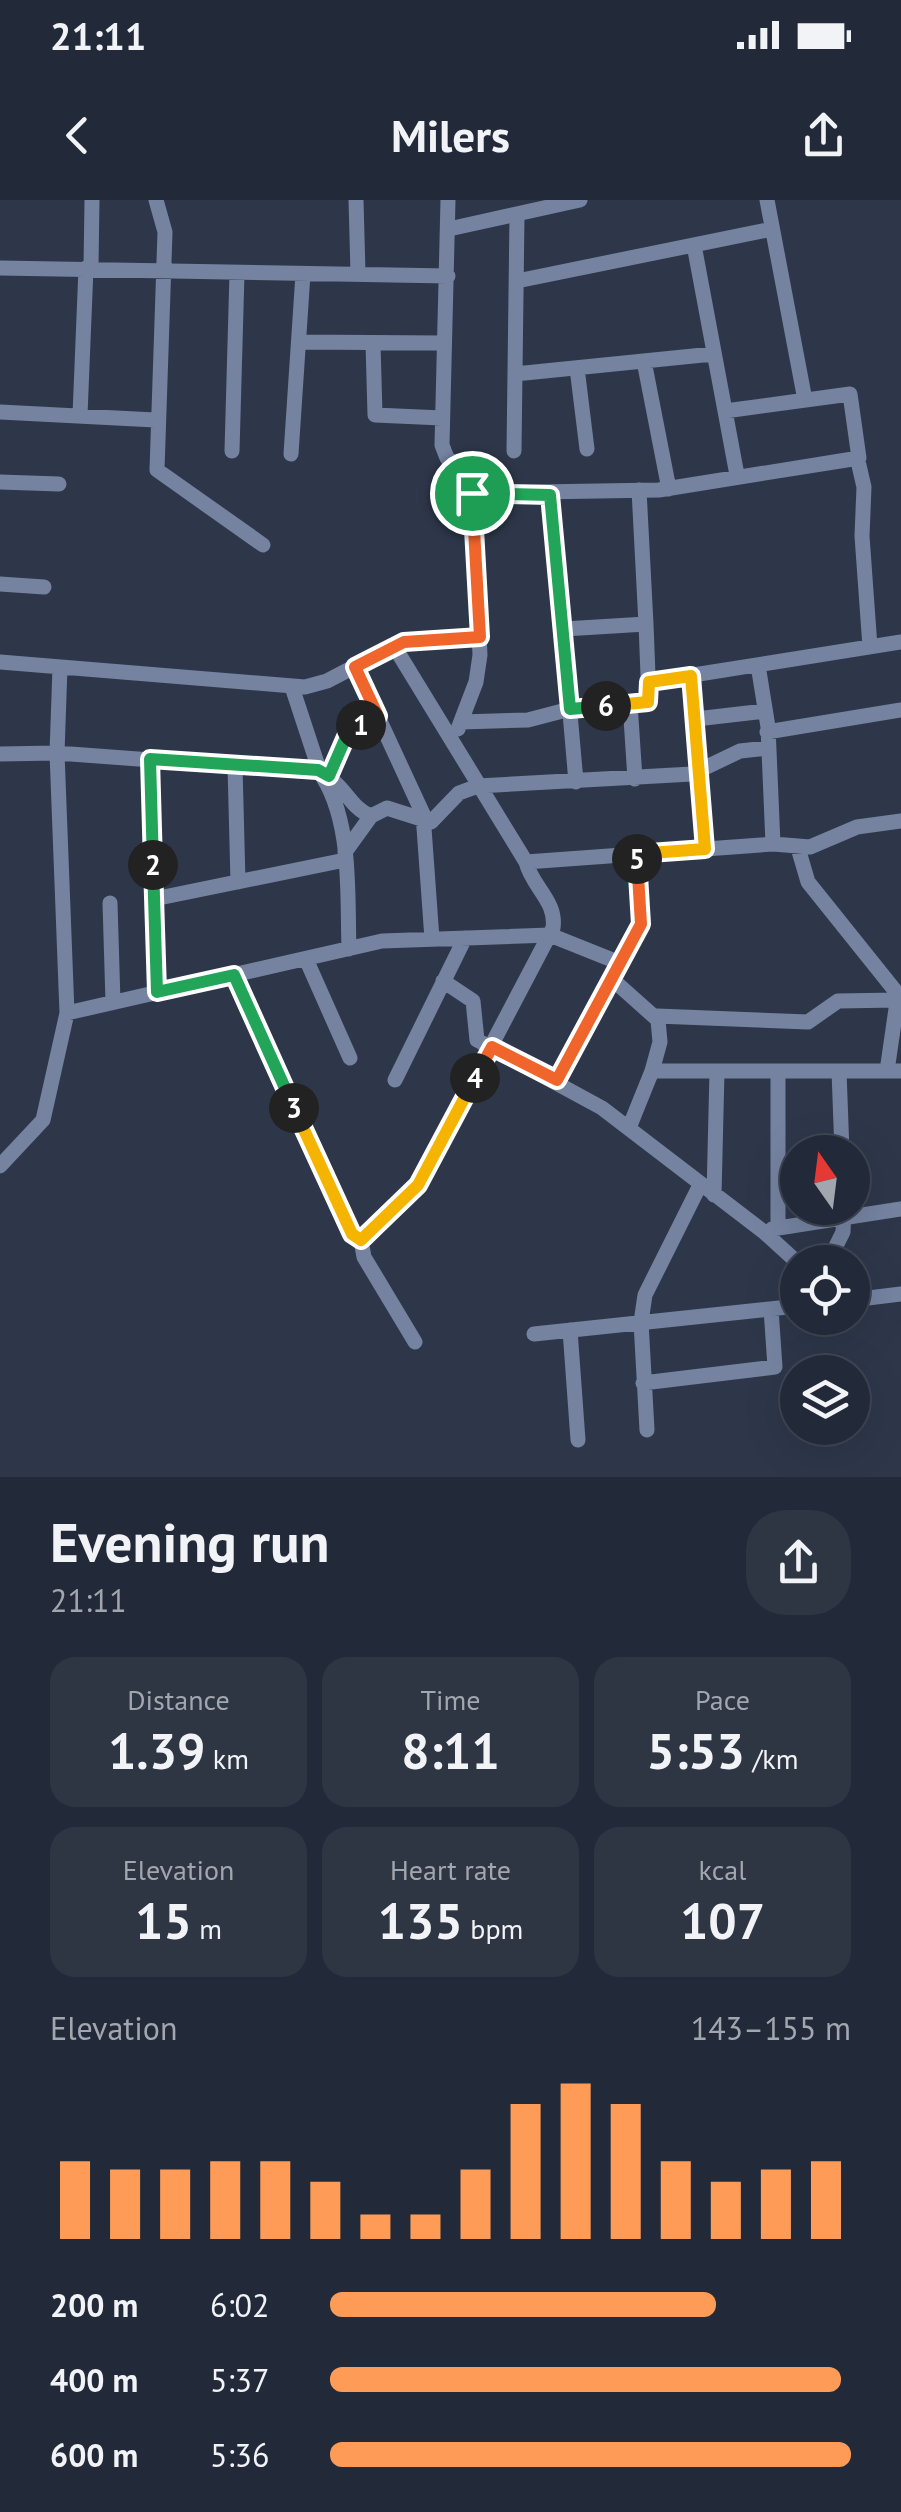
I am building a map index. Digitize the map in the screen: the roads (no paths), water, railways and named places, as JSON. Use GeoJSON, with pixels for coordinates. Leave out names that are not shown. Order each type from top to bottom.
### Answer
{"type":"FeatureCollection","features":[{"type":"Feature","properties":{"kind":"street"},"geometry":{"type":"LineString","coordinates":[[80,415],[92,200]]}},
{"type":"Feature","properties":{"kind":"street"},"geometry":{"type":"LineString","coordinates":[[156,200],[164,232],[155,420],[159,474],[263,545]]}},
{"type":"Feature","properties":{"kind":"street"},"geometry":{"type":"LineString","coordinates":[[356,200],[358,273]]}},
{"type":"Feature","properties":{"kind":"street"},"geometry":{"type":"LineString","coordinates":[[448,200],[448,276],[442,343],[443,452],[466,470],[472,493],[480,637],[476,682],[452,745]]}},
{"type":"Feature","properties":{"kind":"street"},"geometry":{"type":"LineString","coordinates":[[449,229],[580,200]]}},
{"type":"Feature","properties":{"kind":"street"},"geometry":{"type":"LineString","coordinates":[[767,200],[805,400]]}},
{"type":"Feature","properties":{"kind":"street"},"geometry":{"type":"LineString","coordinates":[[514,451],[517,215]]}},
{"type":"Feature","properties":{"kind":"street"},"geometry":{"type":"LineString","coordinates":[[517,281],[772,229]]}},
{"type":"Feature","properties":{"kind":"street"},"geometry":{"type":"LineString","coordinates":[[694,245],[738,476]]}},
{"type":"Feature","properties":{"kind":"street"},"geometry":{"type":"LineString","coordinates":[[0,268],[448,276]]}},
{"type":"Feature","properties":{"kind":"street"},"geometry":{"type":"LineString","coordinates":[[232,451],[237,272]]}},
{"type":"Feature","properties":{"kind":"street"},"geometry":{"type":"LineString","coordinates":[[291,454],[303,274]]}},
{"type":"Feature","properties":{"kind":"street"},"geometry":{"type":"LineString","coordinates":[[298,342],[442,343]]}},
{"type":"Feature","properties":{"kind":"street"},"geometry":{"type":"LineString","coordinates":[[374,342],[375,414],[442,418]]}},
{"type":"Feature","properties":{"kind":"street"},"geometry":{"type":"LineString","coordinates":[[515,374],[712,354]]}},
{"type":"Feature","properties":{"kind":"street"},"geometry":{"type":"LineString","coordinates":[[644,361],[669,489]]}},
{"type":"Feature","properties":{"kind":"street"},"geometry":{"type":"LineString","coordinates":[[578,368],[587,449]]}},
{"type":"Feature","properties":{"kind":"street"},"geometry":{"type":"LineString","coordinates":[[726,411],[850,394],[864,487],[862,536],[870,647]]}},
{"type":"Feature","properties":{"kind":"street"},"geometry":{"type":"LineString","coordinates":[[0,412],[155,420]]}},
{"type":"Feature","properties":{"kind":"street"},"geometry":{"type":"LineString","coordinates":[[472,493],[550,495],[669,489],[858,461]]}},
{"type":"Feature","properties":{"kind":"street"},"geometry":{"type":"LineString","coordinates":[[0,482],[59,484]]}},
{"type":"Feature","properties":{"kind":"street"},"geometry":{"type":"LineString","coordinates":[[461,722],[528,720],[570,709],[649,701],[639,490]]}},
{"type":"Feature","properties":{"kind":"street"},"geometry":{"type":"LineString","coordinates":[[550,495],[576,782]]}},
{"type":"Feature","properties":{"kind":"street"},"geometry":{"type":"LineString","coordinates":[[0,584],[44,587]]}},
{"type":"Feature","properties":{"kind":"street"},"geometry":{"type":"LineString","coordinates":[[564,629],[646,624]]}},
{"type":"Feature","properties":{"kind":"street"},"geometry":{"type":"LineString","coordinates":[[0,662],[292,687],[327,681],[394,646],[420,639],[480,637]]}},
{"type":"Feature","properties":{"kind":"street"},"geometry":{"type":"LineString","coordinates":[[649,682],[901,642]]}},
{"type":"Feature","properties":{"kind":"street"},"geometry":{"type":"LineString","coordinates":[[361,1240],[418,1185],[550,935],[552,908],[532,882],[526,862],[394,646]]}},
{"type":"Feature","properties":{"kind":"street"},"geometry":{"type":"LineString","coordinates":[[758,665],[765,711],[773,844]]}},
{"type":"Feature","properties":{"kind":"street"},"geometry":{"type":"LineString","coordinates":[[0,1166],[15,1145],[41,1125],[67,1013],[57,753],[60,667]]}},
{"type":"Feature","properties":{"kind":"street"},"geometry":{"type":"LineString","coordinates":[[355,667],[425,821],[432,939]]}},
{"type":"Feature","properties":{"kind":"street"},"geometry":{"type":"LineString","coordinates":[[691,676],[705,849]]}},
{"type":"Feature","properties":{"kind":"street"},"geometry":{"type":"LineString","coordinates":[[292,687],[323,774],[345,856],[350,948]]}},
{"type":"Feature","properties":{"kind":"street"},"geometry":{"type":"LineString","coordinates":[[630,704],[635,779]]}},
{"type":"Feature","properties":{"kind":"street"},"geometry":{"type":"LineString","coordinates":[[154,898],[345,856],[372,816],[387,808],[434,821],[459,793],[478,786],[700,772],[767,740],[901,710]]}},
{"type":"Feature","properties":{"kind":"street"},"geometry":{"type":"LineString","coordinates":[[696,719],[765,711]]}},
{"type":"Feature","properties":{"kind":"street"},"geometry":{"type":"LineString","coordinates":[[323,774],[350,733],[378,716]]}},
{"type":"Feature","properties":{"kind":"street"},"geometry":{"type":"LineString","coordinates":[[0,754],[57,753],[323,774],[354,807],[372,816]]}},
{"type":"Feature","properties":{"kind":"street"},"geometry":{"type":"LineString","coordinates":[[150,759],[157,992]]}},
{"type":"Feature","properties":{"kind":"street"},"geometry":{"type":"LineString","coordinates":[[236,766],[238,882]]}},
{"type":"Feature","properties":{"kind":"street"},"geometry":{"type":"LineString","coordinates":[[526,862],[773,844],[798,848],[857,827],[901,821]]}},
{"type":"Feature","properties":{"kind":"street"},"geometry":{"type":"LineString","coordinates":[[652,1071],[894,1071],[898,998],[808,882],[798,848]]}},
{"type":"Feature","properties":{"kind":"street"},"geometry":{"type":"LineString","coordinates":[[557,1080],[643,918],[636,854]]}},
{"type":"Feature","properties":{"kind":"street"},"geometry":{"type":"LineString","coordinates":[[110,904],[113,1002]]}},
{"type":"Feature","properties":{"kind":"street"},"geometry":{"type":"LineString","coordinates":[[67,1013],[350,948],[432,939],[550,935],[620,963]]}},
{"type":"Feature","properties":{"kind":"street"},"geometry":{"type":"LineString","coordinates":[[395,1080],[464,938]]}},
{"type":"Feature","properties":{"kind":"street"},"geometry":{"type":"LineString","coordinates":[[306,958],[350,1058]]}},
{"type":"Feature","properties":{"kind":"street"},"geometry":{"type":"LineString","coordinates":[[234,975],[352,1234],[361,1240],[364,1258],[415,1342]]}},
{"type":"Feature","properties":{"kind":"street"},"geometry":{"type":"LineString","coordinates":[[612,979],[657,1016],[808,1022],[821,1016],[834,1002],[898,998]]}},
{"type":"Feature","properties":{"kind":"street"},"geometry":{"type":"LineString","coordinates":[[444,981],[473,1001],[477,1010],[474,1035],[557,1080],[629,1128],[707,1190],[771,1230],[783,1245]]}},
{"type":"Feature","properties":{"kind":"street"},"geometry":{"type":"LineString","coordinates":[[629,1128],[660,1042],[657,1016]]}},
{"type":"Feature","properties":{"kind":"street"},"geometry":{"type":"LineString","coordinates":[[647,1430],[640,1322],[652,1275],[707,1190],[717,1071]]}},
{"type":"Feature","properties":{"kind":"street"},"geometry":{"type":"LineString","coordinates":[[771,1230],[778,1071]]}},
{"type":"Feature","properties":{"kind":"street"},"geometry":{"type":"LineString","coordinates":[[839,1071],[841,1135]]}},
{"type":"Feature","properties":{"kind":"street"},"geometry":{"type":"LineString","coordinates":[[870,1211],[901,1209]]}},
{"type":"Feature","properties":{"kind":"street"},"geometry":{"type":"LineString","coordinates":[[771,1230],[791,1225]]}},
{"type":"Feature","properties":{"kind":"street"},"geometry":{"type":"LineString","coordinates":[[870,1298],[901,1294]]}},
{"type":"Feature","properties":{"kind":"street"},"geometry":{"type":"LineString","coordinates":[[534,1334],[780,1308]]}},
{"type":"Feature","properties":{"kind":"street"},"geometry":{"type":"LineString","coordinates":[[643,1383],[775,1367],[771,1309]]}},
{"type":"Feature","properties":{"kind":"street"},"geometry":{"type":"LineString","coordinates":[[570,1330],[578,1440]]}}]}
